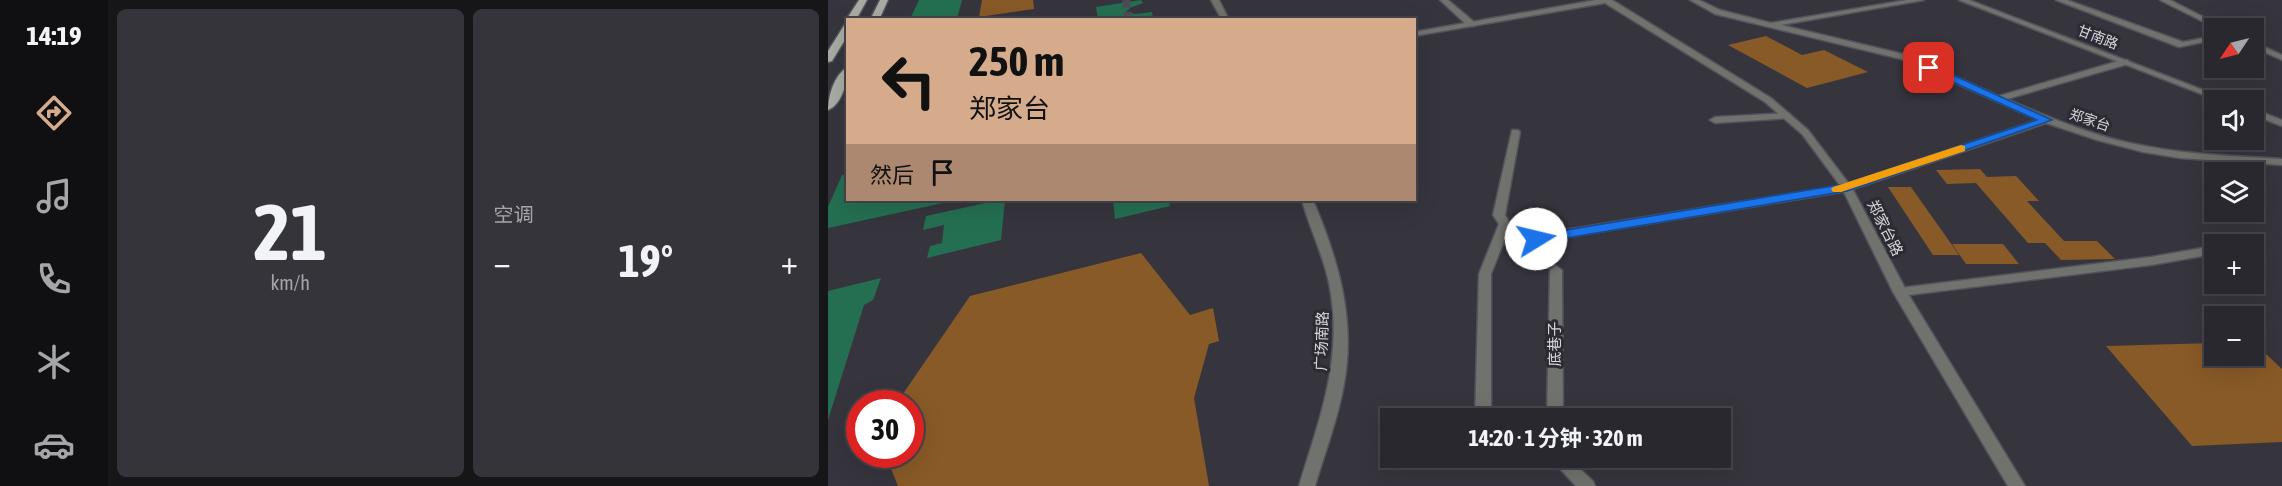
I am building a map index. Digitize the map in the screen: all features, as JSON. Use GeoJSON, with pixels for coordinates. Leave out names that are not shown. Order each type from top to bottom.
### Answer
{"type":"FeatureCollection","features":[{"type":"Feature","properties":{"kind":"main road"},"geometry":{"type":"LineString","coordinates":[[852,18],[863,0]]}},
{"type":"Feature","properties":{"kind":"main road"},"geometry":{"type":"LineString","coordinates":[[875,18],[884,0]]}},
{"type":"Feature","properties":{"kind":"main road"},"geometry":{"type":"LineString","coordinates":[[828,59],[846,29]]}},
{"type":"Feature","properties":{"kind":"main road"},"geometry":{"type":"LineString","coordinates":[[828,107],[846,74]]}},
{"type":"Feature","properties":{"kind":"street"},"geometry":{"type":"LineString","coordinates":[[1215,0],[1225,18]]}},
{"type":"Feature","properties":{"kind":"street"},"geometry":{"type":"LineString","coordinates":[[1444,0],[1471,24]]}},
{"type":"Feature","properties":{"kind":"street"},"geometry":{"type":"LineString","coordinates":[[1416,34],[1606,0]]}},
{"type":"Feature","properties":{"kind":"street","name":"郑家台路"},"geometry":{"type":"LineString","coordinates":[[1606,0],[1768,100],[1805,132],[1847,188],[1900,292],[2017,486]]}},
{"type":"Feature","properties":{"kind":"street","name":"郑家台"},"geometry":{"type":"LineString","coordinates":[[1694,0],[1718,12],[1904,57],[2046,120],[2143,149],[2180,155],[2282,162]]}},
{"type":"Feature","properties":{"kind":"street"},"geometry":{"type":"LineString","coordinates":[[1769,25],[1920,0]]}},
{"type":"Feature","properties":{"kind":"street","name":"甘南路"},"geometry":{"type":"LineString","coordinates":[[1963,0],[2204,92]]}},
{"type":"Feature","properties":{"kind":"street"},"geometry":{"type":"LineString","coordinates":[[2060,0],[2182,45],[2204,40]]}},
{"type":"Feature","properties":{"kind":"street"},"geometry":{"type":"LineString","coordinates":[[2164,0],[2204,20]]}},
{"type":"Feature","properties":{"kind":"street"},"geometry":{"type":"LineString","coordinates":[[2264,49],[2282,58]]}},
{"type":"Feature","properties":{"kind":"street"},"geometry":{"type":"LineString","coordinates":[[1999,99],[2125,62]]}},
{"type":"Feature","properties":{"kind":"street"},"geometry":{"type":"LineString","coordinates":[[1715,120],[1787,116]]}},
{"type":"Feature","properties":{"kind":"street"},"geometry":{"type":"LineString","coordinates":[[2264,116],[2282,123]]}},
{"type":"Feature","properties":{"kind":"street"},"geometry":{"type":"LineString","coordinates":[[1515,132],[1499,215],[1512,237],[1519,242],[1847,188],[2046,120]]}},
{"type":"Feature","properties":{"kind":"street","name":"广场南路"},"geometry":{"type":"LineString","coordinates":[[1307,201],[1328,249],[1339,298],[1342,336],[1339,371],[1307,486]]}},
{"type":"Feature","properties":{"kind":"street"},"geometry":{"type":"LineString","coordinates":[[1483,408],[1485,274],[1504,225]]}},
{"type":"Feature","properties":{"kind":"street"},"geometry":{"type":"LineString","coordinates":[[1900,292],[2139,263],[2204,252]]}},
{"type":"Feature","properties":{"kind":"street","name":"底巷子"},"geometry":{"type":"LineString","coordinates":[[1555,408],[1556,270]]}},
{"type":"Feature","properties":{"kind":"street"},"geometry":{"type":"LineString","coordinates":[[1568,468],[1587,486]]}},
{"type":"Feature","properties":{"kind":"green space"},"geometry":{"type":"Polygon","coordinates":[[[919,0],[962,0],[957,18],[910,18],[919,0]]]}},
{"type":"Feature","properties":{"kind":"green space"},"geometry":{"type":"Polygon","coordinates":[[[1141,0],[1143,3],[1126,12],[1135,14],[1152,12],[1153,18],[1098,18],[1096,7],[1141,0]]]}},
{"type":"Feature","properties":{"kind":"green space"},"geometry":{"type":"Polygon","coordinates":[[[846,174],[846,201],[952,201],[828,228],[828,207],[842,175],[846,174]]]}},
{"type":"Feature","properties":{"kind":"green space"},"geometry":{"type":"Polygon","coordinates":[[[994,201],[1005,201],[1001,240],[927,258],[930,246],[942,243],[944,225],[923,230],[926,216],[994,201]]]}},
{"type":"Feature","properties":{"kind":"green space"},"geometry":{"type":"Polygon","coordinates":[[[1113,201],[1169,201],[1170,206],[1115,219],[1113,201]]]}},
{"type":"Feature","properties":{"kind":"green space"},"geometry":{"type":"Polygon","coordinates":[[[881,278],[873,300],[864,305],[828,420],[828,291],[881,278]]]}},
{"type":"Feature","properties":{"kind":"building"},"geometry":{"type":"Polygon","coordinates":[[[982,0],[1033,0],[1034,9],[979,17],[982,0]]]}},
{"type":"Feature","properties":{"kind":"building"},"geometry":{"type":"Polygon","coordinates":[[[1766,36],[1802,55],[1824,50],[1868,72],[1807,88],[1728,45],[1766,36]]]}},
{"type":"Feature","properties":{"kind":"building"},"geometry":{"type":"Polygon","coordinates":[[[1980,169],[1987,177],[2016,176],[2039,201],[2027,201],[2064,241],[2097,241],[2115,259],[2061,260],[2045,243],[2028,243],[1976,183],[1947,184],[1936,170],[1980,169]]]}},
{"type":"Feature","properties":{"kind":"building"},"geometry":{"type":"Polygon","coordinates":[[[1888,187],[1911,187],[1959,255],[1933,255],[1888,187]]]}},
{"type":"Feature","properties":{"kind":"building"},"geometry":{"type":"Polygon","coordinates":[[[1952,244],[2003,244],[2019,264],[1966,264],[1952,244]]]}},
{"type":"Feature","properties":{"kind":"building"},"geometry":{"type":"Polygon","coordinates":[[[1141,253],[1190,315],[1213,308],[1219,341],[1209,344],[1194,398],[1209,486],[898,486],[891,468],[924,468],[924,390],[906,390],[970,296],[1141,253]]]}},
{"type":"Feature","properties":{"kind":"building"},"geometry":{"type":"Polygon","coordinates":[[[2204,343],[2204,366],[2264,366],[2264,352],[2282,369],[2282,442],[2192,446],[2106,346],[2204,343]]]}},
{"type":"Feature","properties":{"kind":"tunnel"},"geometry":{"type":"LineString","coordinates":[[1126,0],[1128,18]]}},
{"type":"Feature","properties":{"kind":"slow traffic"},"geometry":{"type":"LineString","coordinates":[[1837,189],[1847,188],[1961,149]]}},
{"type":"Feature","properties":{"kind":"route"},"geometry":{"type":"LineString","coordinates":[[1536,239],[1847,188],[2046,120],[1929,68]]}}]}
